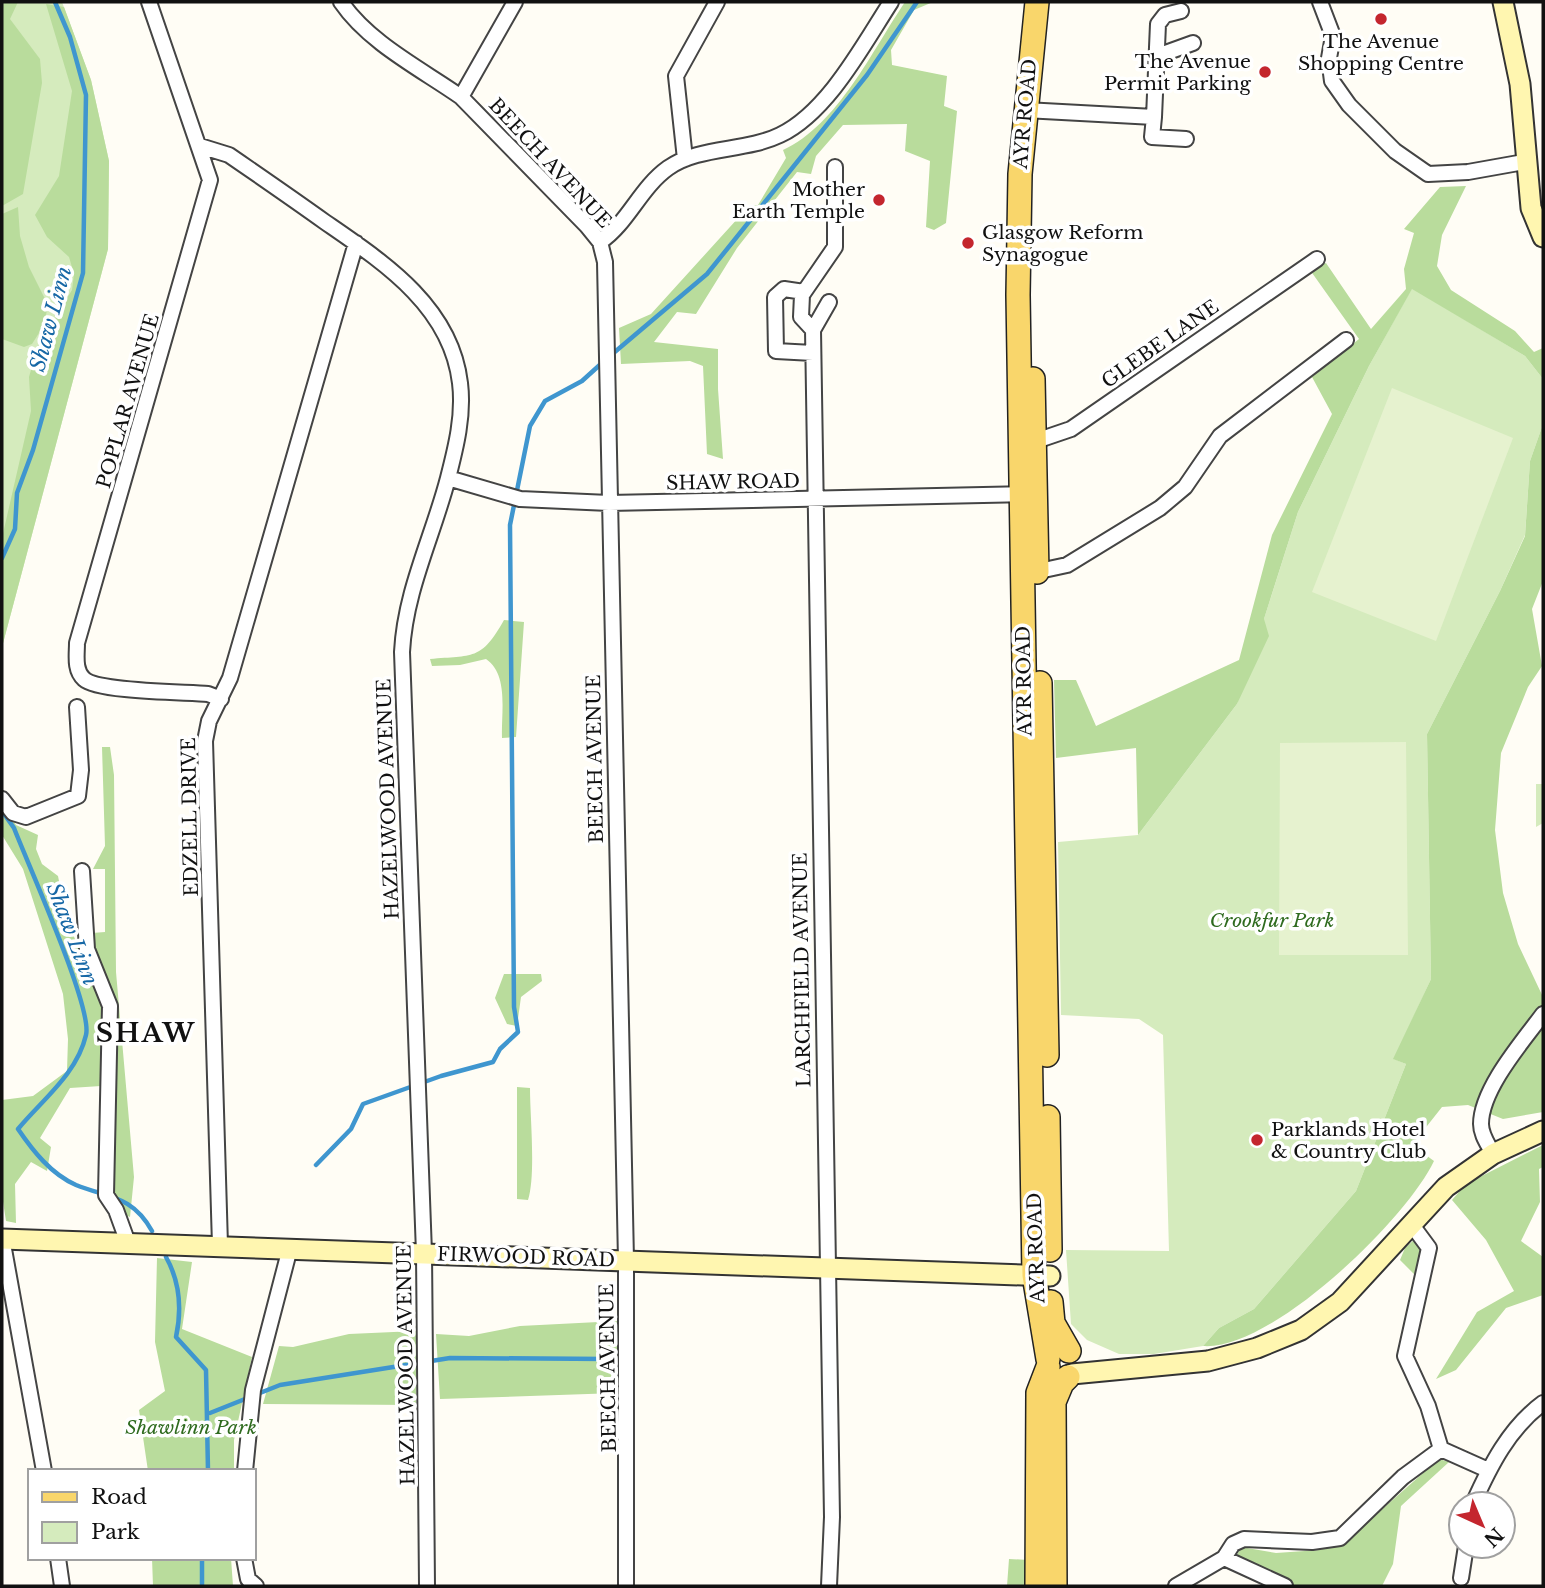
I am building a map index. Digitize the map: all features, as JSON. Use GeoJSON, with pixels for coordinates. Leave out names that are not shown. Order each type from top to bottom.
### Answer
{"type":"FeatureCollection","features":[{"type":"Feature","properties":{"kind":"main road","name":"AYR ROAD"},"geometry":{"type":"LineString","coordinates":[[1037,2],[1028,494],[1042,1275],[1063,1363]]}},
{"type":"Feature","properties":{"kind":"main road","name":"AYR ROAD"},"geometry":{"type":"LineString","coordinates":[[1033,111],[1051,2]]}},
{"type":"Feature","properties":{"kind":"main road"},"geometry":{"type":"LineString","coordinates":[[1037,1586],[1038,1393],[1063,1363]]}},
{"type":"Feature","properties":{"kind":"main road"},"geometry":{"type":"LineString","coordinates":[[1055,1586],[1054,1402],[1062,1383],[1063,1363]]}},
{"type":"Feature","properties":{"kind":"street","name":"POPLAR AVENUE"},"geometry":{"type":"LineString","coordinates":[[149,2],[210,180],[77,643],[76,663],[84,679],[103,687],[208,694],[221,699]]}},
{"type":"Feature","properties":{"kind":"street"},"geometry":{"type":"LineString","coordinates":[[341,2],[351,16],[376,38],[461,97]]}},
{"type":"Feature","properties":{"kind":"street","name":"BEECH AVENUE"},"geometry":{"type":"LineString","coordinates":[[515,2],[461,97],[600,242],[605,262],[626,1260],[626,1586]]}},
{"type":"Feature","properties":{"kind":"street"},"geometry":{"type":"LineString","coordinates":[[685,159],[676,76],[717,2]]}},
{"type":"Feature","properties":{"kind":"street"},"geometry":{"type":"LineString","coordinates":[[600,242],[612,234],[650,183],[685,159],[780,135],[812,112],[842,77],[891,2]]}},
{"type":"Feature","properties":{"kind":"street"},"geometry":{"type":"LineString","coordinates":[[1320,2],[1333,36],[1329,58],[1332,81],[1349,105],[1395,151],[1428,174],[1468,172],[1524,162]]}},
{"type":"Feature","properties":{"kind":"street"},"geometry":{"type":"LineString","coordinates":[[1503,2],[1520,84],[1524,162],[1531,208],[1543,237]]}},
{"type":"Feature","properties":{"kind":"street"},"geometry":{"type":"LineString","coordinates":[[1181,11],[1165,15],[1158,24],[1152,137],[1186,139]]}},
{"type":"Feature","properties":{"kind":"street"},"geometry":{"type":"LineString","coordinates":[[1157,56],[1193,44]]}},
{"type":"Feature","properties":{"kind":"street"},"geometry":{"type":"LineString","coordinates":[[1033,111],[1154,117]]}},
{"type":"Feature","properties":{"kind":"street","name":"HAZELWOOD AVENUE"},"geometry":{"type":"LineString","coordinates":[[200,146],[229,155],[398,273],[430,310],[449,345],[460,382],[461,419],[448,478],[404,621],[402,652],[424,1253],[427,1586]]}},
{"type":"Feature","properties":{"kind":"street"},"geometry":{"type":"LineString","coordinates":[[829,302],[813,330],[801,317],[804,292],[835,247],[835,167]]}},
{"type":"Feature","properties":{"kind":"street","name":"EDZELL DRIVE"},"geometry":{"type":"LineString","coordinates":[[220,1245],[205,741],[209,721],[230,678],[356,243]]}},
{"type":"Feature","properties":{"kind":"street","name":"GLEBE LANE"},"geometry":{"type":"LineString","coordinates":[[1028,444],[1070,429],[1317,259]]}},
{"type":"Feature","properties":{"kind":"street"},"geometry":{"type":"LineString","coordinates":[[804,292],[793,287],[784,289],[775,297],[776,351],[813,353]]}},
{"type":"Feature","properties":{"kind":"street","name":"LARCHFIELD AVENUE"},"geometry":{"type":"LineString","coordinates":[[813,330],[832,1517],[829,1586]]}},
{"type":"Feature","properties":{"kind":"street"},"geometry":{"type":"LineString","coordinates":[[1029,573],[1067,565],[1160,508],[1185,487],[1220,436],[1346,340]]}},
{"type":"Feature","properties":{"kind":"street","name":"SHAW ROAD"},"geometry":{"type":"LineString","coordinates":[[448,478],[520,499],[609,503],[1028,494]]}},
{"type":"Feature","properties":{"kind":"street"},"geometry":{"type":"LineString","coordinates":[[2,799],[13,813],[26,817],[78,796],[81,770],[77,707]]}},
{"type":"Feature","properties":{"kind":"street"},"geometry":{"type":"LineString","coordinates":[[82,871],[87,949],[110,1006],[106,1195],[116,1210],[128,1243]]}},
{"type":"Feature","properties":{"kind":"street"},"geometry":{"type":"LineString","coordinates":[[1493,1154],[1483,1137],[1481,1122],[1491,1089],[1543,1014]]}},
{"type":"Feature","properties":{"kind":"street"},"geometry":{"type":"LineString","coordinates":[[1063,1363],[1114,1370],[1208,1361],[1257,1348],[1301,1330],[1340,1302],[1446,1187],[1493,1154],[1543,1131]]}},
{"type":"Feature","properties":{"kind":"street"},"geometry":{"type":"LineString","coordinates":[[1412,1226],[1429,1248],[1405,1356],[1428,1406],[1441,1449],[1488,1470]]}},
{"type":"Feature","properties":{"kind":"street"},"geometry":{"type":"LineString","coordinates":[[2,1239],[44,1469]]}},
{"type":"Feature","properties":{"kind":"street","name":"FIRWOOD ROAD"},"geometry":{"type":"LineString","coordinates":[[2,1239],[1042,1275]]}},
{"type":"Feature","properties":{"kind":"street"},"geometry":{"type":"LineString","coordinates":[[245,1469],[253,1390],[290,1248]]}},
{"type":"Feature","properties":{"kind":"street"},"geometry":{"type":"LineString","coordinates":[[1479,1490],[1488,1470],[1516,1430],[1543,1403]]}},
{"type":"Feature","properties":{"kind":"street"},"geometry":{"type":"LineString","coordinates":[[1176,1586],[1224,1558],[1233,1544],[1244,1539],[1312,1542],[1340,1538],[1403,1477],[1441,1449]]}},
{"type":"Feature","properties":{"kind":"street"},"geometry":{"type":"LineString","coordinates":[[1224,1558],[1285,1586]]}},
{"type":"Feature","properties":{"kind":"street"},"geometry":{"type":"LineString","coordinates":[[58,1560],[62,1586]]}},
{"type":"Feature","properties":{"kind":"street"},"geometry":{"type":"LineString","coordinates":[[244,1560],[248,1579],[256,1586]]}},
{"type":"Feature","properties":{"kind":"street"},"geometry":{"type":"LineString","coordinates":[[1461,1578],[1464,1560]]}},
{"type":"Feature","properties":{"kind":"green space"},"geometry":{"type":"Polygon","coordinates":[[[2,2],[62,2],[91,80],[109,161],[108,249],[2,647],[2,2]]]}},
{"type":"Feature","properties":{"kind":"green space"},"geometry":{"type":"Polygon","coordinates":[[[2,2],[18,2],[10,19],[40,59],[42,83],[23,194],[2,206],[2,2]]]}},
{"type":"Feature","properties":{"kind":"green space"},"geometry":{"type":"Polygon","coordinates":[[[905,2],[933,2],[914,10],[891,50],[892,65],[947,76],[944,106],[957,111],[946,223],[934,230],[926,227],[930,161],[905,151],[907,124],[843,125],[816,156],[811,174],[797,172],[737,248],[696,314],[677,312],[654,342],[718,349],[723,459],[707,454],[703,366],[690,361],[621,364],[619,328],[651,314],[749,206],[758,205],[786,158],[783,150],[821,123],[837,105],[905,2]]]}},
{"type":"Feature","properties":{"kind":"green space"},"geometry":{"type":"Polygon","coordinates":[[[46,4],[64,7],[91,80],[109,161],[108,249],[2,647],[2,538],[31,411],[29,377],[38,345],[72,290],[74,274],[69,257],[47,237],[35,215],[59,176],[72,91],[46,4]]]}},
{"type":"Feature","properties":{"kind":"green space"},"geometry":{"type":"Polygon","coordinates":[[[1466,186],[1442,235],[1437,266],[1451,290],[1515,331],[1534,352],[1543,348],[1543,379],[1525,356],[1412,289],[1369,366],[1298,512],[1264,619],[1269,636],[1237,704],[1138,835],[1136,748],[1056,758],[1054,680],[1076,680],[1096,726],[1239,660],[1272,535],[1332,414],[1312,377],[1359,339],[1310,270],[1326,263],[1371,329],[1406,289],[1404,269],[1414,233],[1404,229],[1440,187],[1466,186]]]}},
{"type":"Feature","properties":{"kind":"green space"},"geometry":{"type":"Polygon","coordinates":[[[18,207],[20,236],[29,267],[48,305],[44,325],[32,344],[24,347],[2,339],[2,214],[18,207]]]}},
{"type":"Feature","properties":{"kind":"green space","name":"Crookfur Park"},"geometry":{"type":"Polygon","coordinates":[[[1412,288],[1525,356],[1543,379],[1543,424],[1530,461],[1525,535],[1500,591],[1427,734],[1431,979],[1394,1059],[1406,1064],[1356,1191],[1254,1309],[1219,1328],[1203,1346],[1154,1354],[1119,1354],[1087,1340],[1071,1324],[1066,1250],[1169,1251],[1163,1035],[1139,1019],[1061,1015],[1058,842],[1138,835],[1237,704],[1298,512],[1369,366],[1412,288]]]}},
{"type":"Feature","properties":{"kind":"green space"},"geometry":{"type":"Polygon","coordinates":[[[1392,388],[1513,438],[1436,641],[1312,592],[1392,388]]]}},
{"type":"Feature","properties":{"kind":"green space"},"geometry":{"type":"Polygon","coordinates":[[[1543,424],[1543,581],[1532,609],[1542,666],[1528,687],[1501,753],[1495,830],[1503,893],[1518,944],[1543,997],[1543,1112],[1503,1119],[1468,1105],[1442,1107],[1412,1145],[1434,1161],[1419,1186],[1367,1247],[1334,1278],[1264,1328],[1231,1342],[1203,1346],[1219,1328],[1254,1309],[1356,1191],[1406,1064],[1393,1059],[1431,979],[1427,734],[1525,536],[1530,461],[1543,424]]]}},
{"type":"Feature","properties":{"kind":"green space"},"geometry":{"type":"Polygon","coordinates":[[[504,620],[524,622],[516,737],[502,738],[501,684],[493,666],[486,659],[460,665],[432,666],[430,659],[466,656],[482,649],[504,620]]]}},
{"type":"Feature","properties":{"kind":"green space"},"geometry":{"type":"Polygon","coordinates":[[[1406,742],[1408,955],[1279,955],[1280,743],[1406,742]]]}},
{"type":"Feature","properties":{"kind":"green space"},"geometry":{"type":"Polygon","coordinates":[[[102,747],[110,747],[114,775],[116,972],[134,1177],[130,1217],[123,1214],[112,1188],[115,1004],[93,954],[92,933],[105,932],[105,869],[93,869],[105,846],[102,747]]]}},
{"type":"Feature","properties":{"kind":"green space"},"geometry":{"type":"Polygon","coordinates":[[[1536,784],[1543,784],[1543,823],[1536,827],[1536,784]]]}},
{"type":"Feature","properties":{"kind":"green space"},"geometry":{"type":"Polygon","coordinates":[[[2,803],[16,825],[38,835],[36,849],[42,864],[58,876],[66,917],[103,1008],[101,1086],[70,1088],[40,1138],[51,1147],[47,1171],[31,1162],[15,1184],[16,1223],[6,1221],[2,1195],[2,1100],[33,1096],[67,1071],[68,1039],[63,994],[23,869],[2,835],[2,803]]]}},
{"type":"Feature","properties":{"kind":"green space"},"geometry":{"type":"Polygon","coordinates":[[[504,974],[541,974],[542,981],[521,997],[517,1026],[507,1024],[495,998],[504,974]]]}},
{"type":"Feature","properties":{"kind":"green space"},"geometry":{"type":"Polygon","coordinates":[[[517,1087],[530,1088],[532,1161],[528,1200],[517,1199],[517,1087]]]}},
{"type":"Feature","properties":{"kind":"green space"},"geometry":{"type":"Polygon","coordinates":[[[1543,1145],[1543,1167],[1539,1169],[1540,1202],[1521,1241],[1543,1257],[1543,1295],[1506,1308],[1456,1370],[1436,1379],[1477,1312],[1514,1291],[1486,1240],[1452,1200],[1466,1184],[1543,1145]]]}},
{"type":"Feature","properties":{"kind":"green space"},"geometry":{"type":"Polygon","coordinates":[[[1415,1239],[1423,1251],[1416,1276],[1400,1260],[1405,1248],[1415,1239]]]}},
{"type":"Feature","properties":{"kind":"green space","name":"Shawlinn Park"},"geometry":{"type":"Polygon","coordinates":[[[157,1258],[192,1262],[182,1329],[252,1357],[234,1440],[234,1469],[148,1469],[139,1410],[165,1391],[155,1342],[157,1258]]]}},
{"type":"Feature","properties":{"kind":"green space"},"geometry":{"type":"Polygon","coordinates":[[[618,1321],[617,1393],[440,1399],[436,1334],[469,1336],[520,1326],[618,1321]]]}},
{"type":"Feature","properties":{"kind":"green space"},"geometry":{"type":"Polygon","coordinates":[[[416,1331],[416,1405],[263,1404],[279,1346],[293,1347],[349,1334],[416,1331]]]}},
{"type":"Feature","properties":{"kind":"green space"},"geometry":{"type":"Polygon","coordinates":[[[1439,1459],[1449,1462],[1401,1506],[1393,1564],[1382,1586],[1292,1586],[1276,1573],[1236,1557],[1241,1547],[1276,1553],[1319,1550],[1346,1541],[1439,1459]]]}},
{"type":"Feature","properties":{"kind":"green space"},"geometry":{"type":"Polygon","coordinates":[[[1009,1559],[1029,1560],[1028,1586],[1007,1586],[1009,1559]]]}},
{"type":"Feature","properties":{"kind":"green space"},"geometry":{"type":"Polygon","coordinates":[[[152,1560],[231,1560],[233,1586],[153,1586],[152,1560]]]}},
{"type":"Feature","properties":{"kind":"waterway","name":"Shaw Linn"},"geometry":{"type":"LineString","coordinates":[[2,558],[15,529],[17,493],[33,450],[83,273],[86,95],[70,37],[55,2]]}},
{"type":"Feature","properties":{"kind":"waterway"},"geometry":{"type":"LineString","coordinates":[[610,356],[707,274],[867,75],[917,2]]}},
{"type":"Feature","properties":{"kind":"waterway"},"geometry":{"type":"LineString","coordinates":[[316,1165],[351,1129],[363,1104],[441,1076],[493,1062],[500,1049],[518,1032],[514,1007],[510,525],[530,426],[545,401],[582,381],[603,362]]}},
{"type":"Feature","properties":{"kind":"waterway","name":"Shaw Linn"},"geometry":{"type":"LineString","coordinates":[[2,811],[14,828],[58,934],[80,996],[86,1035],[67,1074],[18,1129],[36,1153],[58,1175],[76,1185],[128,1204],[152,1231]]}},
{"type":"Feature","properties":{"kind":"waterway","name":"Shaw Linn"},"geometry":{"type":"LineString","coordinates":[[166,1257],[171,1266],[178,1296],[176,1337],[206,1370],[208,1469]]}},
{"type":"Feature","properties":{"kind":"waterway"},"geometry":{"type":"LineString","coordinates":[[210,1413],[280,1385],[450,1358],[607,1359]]}},
{"type":"Feature","properties":{"kind":"waterway","name":"Shaw Linn"},"geometry":{"type":"LineString","coordinates":[[202,1560],[202,1586]]}},
{"type":"Feature","properties":{"kind":"place","name":"The Avenue Shopping Centre"},"geometry":{"type":"Point","coordinates":[1381,19]}},
{"type":"Feature","properties":{"kind":"place","name":"The Avenue Permit Parking"},"geometry":{"type":"Point","coordinates":[1265,72]}},
{"type":"Feature","properties":{"kind":"place","name":"Mother Earth Temple"},"geometry":{"type":"Point","coordinates":[879,200]}},
{"type":"Feature","properties":{"kind":"place","name":"Glasgow Reform Synagogue"},"geometry":{"type":"Point","coordinates":[968,243]}},
{"type":"Feature","properties":{"kind":"place","name":"Parklands Hotel & Country Club"},"geometry":{"type":"Point","coordinates":[1257,1140]}},
{"type":"Feature","properties":{"kind":"district","name":"SHAW"},"geometry":{"type":"Point","coordinates":[146,1033]}}]}
